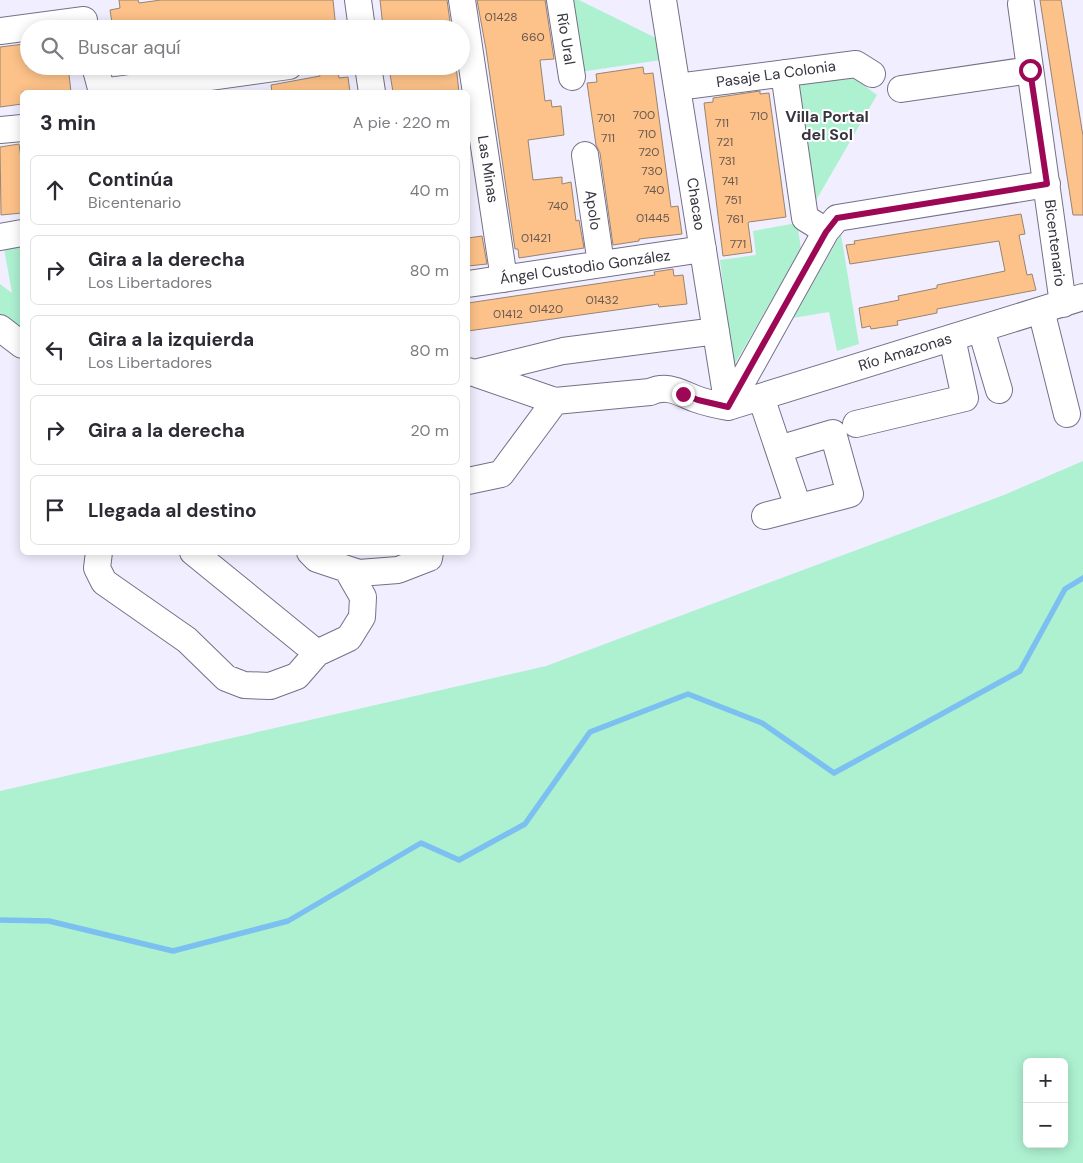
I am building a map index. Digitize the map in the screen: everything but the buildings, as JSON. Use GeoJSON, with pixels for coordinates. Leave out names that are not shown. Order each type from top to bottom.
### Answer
{"type":"FeatureCollection","features":[{"type":"Feature","properties":{"kind":"street"},"geometry":{"type":"LineString","coordinates":[[358,0],[361,20]]}},
{"type":"Feature","properties":{"kind":"street","name":"Las Minas"},"geometry":{"type":"LineString","coordinates":[[462,0],[465,20]]}},
{"type":"Feature","properties":{"kind":"street","name":"Río Ural"},"geometry":{"type":"LineString","coordinates":[[560,0],[572,77]]}},
{"type":"Feature","properties":{"kind":"street","name":"Chacao"},"geometry":{"type":"LineString","coordinates":[[663,0],[728,407]]}},
{"type":"Feature","properties":{"kind":"street","name":"Bicentenario"},"geometry":{"type":"LineString","coordinates":[[1021,4],[1062,304],[1067,414]]}},
{"type":"Feature","properties":{"kind":"street"},"geometry":{"type":"LineString","coordinates":[[61,20],[83,16]]}},
{"type":"Feature","properties":{"kind":"street"},"geometry":{"type":"LineString","coordinates":[[0,31],[20,27]]}},
{"type":"Feature","properties":{"kind":"street","name":"Las Minas"},"geometry":{"type":"LineString","coordinates":[[470,53],[504,279]]}},
{"type":"Feature","properties":{"kind":"street","name":"Pasaje La Colonia"},"geometry":{"type":"LineString","coordinates":[[677,87],[856,64],[872,74]]}},
{"type":"Feature","properties":{"kind":"street"},"geometry":{"type":"LineString","coordinates":[[901,89],[1030,70]]}},
{"type":"Feature","properties":{"kind":"street"},"geometry":{"type":"LineString","coordinates":[[784,73],[804,218],[826,232]]}},
{"type":"Feature","properties":{"kind":"street"},"geometry":{"type":"LineString","coordinates":[[98,75],[102,90]]}},
{"type":"Feature","properties":{"kind":"street"},"geometry":{"type":"LineString","coordinates":[[116,90],[224,75]]}},
{"type":"Feature","properties":{"kind":"street"},"geometry":{"type":"LineString","coordinates":[[369,75],[372,90]]}},
{"type":"Feature","properties":{"kind":"street"},"geometry":{"type":"LineString","coordinates":[[0,130],[20,128]]}},
{"type":"Feature","properties":{"kind":"street","name":"Apolo"},"geometry":{"type":"LineString","coordinates":[[585,155],[602,264]]}},
{"type":"Feature","properties":{"kind":"street"},"geometry":{"type":"LineString","coordinates":[[471,372],[555,401],[650,392],[667,388],[698,400],[728,407],[826,232],[837,218],[1047,184]]}},
{"type":"Feature","properties":{"kind":"street"},"geometry":{"type":"LineString","coordinates":[[0,237],[20,233]]}},
{"type":"Feature","properties":{"kind":"street","name":"Ángel Custodio González"},"geometry":{"type":"LineString","coordinates":[[470,284],[703,249]]}},
{"type":"Feature","properties":{"kind":"street","name":"Río Amazonas"},"geometry":{"type":"LineString","coordinates":[[728,407],[1062,304]]}},
{"type":"Feature","properties":{"kind":"street"},"geometry":{"type":"LineString","coordinates":[[0,328],[20,343]]}},
{"type":"Feature","properties":{"kind":"street"},"geometry":{"type":"LineString","coordinates":[[981,329],[999,390]]}},
{"type":"Feature","properties":{"kind":"street"},"geometry":{"type":"LineString","coordinates":[[471,372],[562,351],[716,330]]}},
{"type":"Feature","properties":{"kind":"street"},"geometry":{"type":"LineString","coordinates":[[856,424],[965,398],[952,338]]}},
{"type":"Feature","properties":{"kind":"street"},"geometry":{"type":"LineString","coordinates":[[762,397],[798,507]]}},
{"type":"Feature","properties":{"kind":"street"},"geometry":{"type":"LineString","coordinates":[[470,481],[500,474],[555,401]]}},
{"type":"Feature","properties":{"kind":"street"},"geometry":{"type":"LineString","coordinates":[[765,516],[850,494],[833,433],[779,449]]}},
{"type":"Feature","properties":{"kind":"street"},"geometry":{"type":"LineString","coordinates":[[99,555],[97,568],[104,582],[187,640],[226,678],[244,685],[270,686],[297,676],[317,653],[350,638],[362,617],[363,597],[348,569]]}},
{"type":"Feature","properties":{"kind":"street"},"geometry":{"type":"LineString","coordinates":[[196,555],[317,653]]}},
{"type":"Feature","properties":{"kind":"street"},"geometry":{"type":"LineString","coordinates":[[313,555],[317,559],[359,573],[398,570],[429,558],[430,555]]}},
{"type":"Feature","properties":{"kind":"green space"},"geometry":{"type":"Polygon","coordinates":[[[568,0],[579,0],[658,39],[661,60],[580,72],[568,0]]]}},
{"type":"Feature","properties":{"kind":"green space"},"geometry":{"type":"Polygon","coordinates":[[[845,71],[877,95],[811,209],[792,97],[799,77],[845,71]]]}},
{"type":"Feature","properties":{"kind":"green space"},"geometry":{"type":"Polygon","coordinates":[[[797,223],[801,249],[733,367],[720,260],[756,255],[753,231],[797,223]]]}},
{"type":"Feature","properties":{"kind":"green space"},"geometry":{"type":"Polygon","coordinates":[[[841,234],[859,344],[837,351],[829,312],[793,318],[841,234]]]}},
{"type":"Feature","properties":{"kind":"green space"},"geometry":{"type":"Polygon","coordinates":[[[20,240],[20,331],[0,324],[0,284],[12,293],[3,243],[20,240]]]}},
{"type":"Feature","properties":{"kind":"green space"},"geometry":{"type":"Polygon","coordinates":[[[1083,461],[1083,1163],[0,1163],[0,791],[546,666],[1004,495],[1083,461]]]}},
{"type":"Feature","properties":{"kind":"waterway"},"geometry":{"type":"LineString","coordinates":[[0,920],[49,921],[173,951],[288,921],[421,843],[459,860],[525,824],[590,732],[688,694],[762,723],[834,773],[1020,671],[1065,589],[1083,578]]}},
{"type":"Feature","properties":{"kind":"district","name":"Villa Portal del Sol"},"geometry":{"type":"Point","coordinates":[827,125]}},
{"type":"Feature","properties":{"kind":"route"},"geometry":{"type":"LineString","coordinates":[[683,394],[698,400],[728,407],[826,232],[837,218],[1047,184],[1030,70]]}}]}
